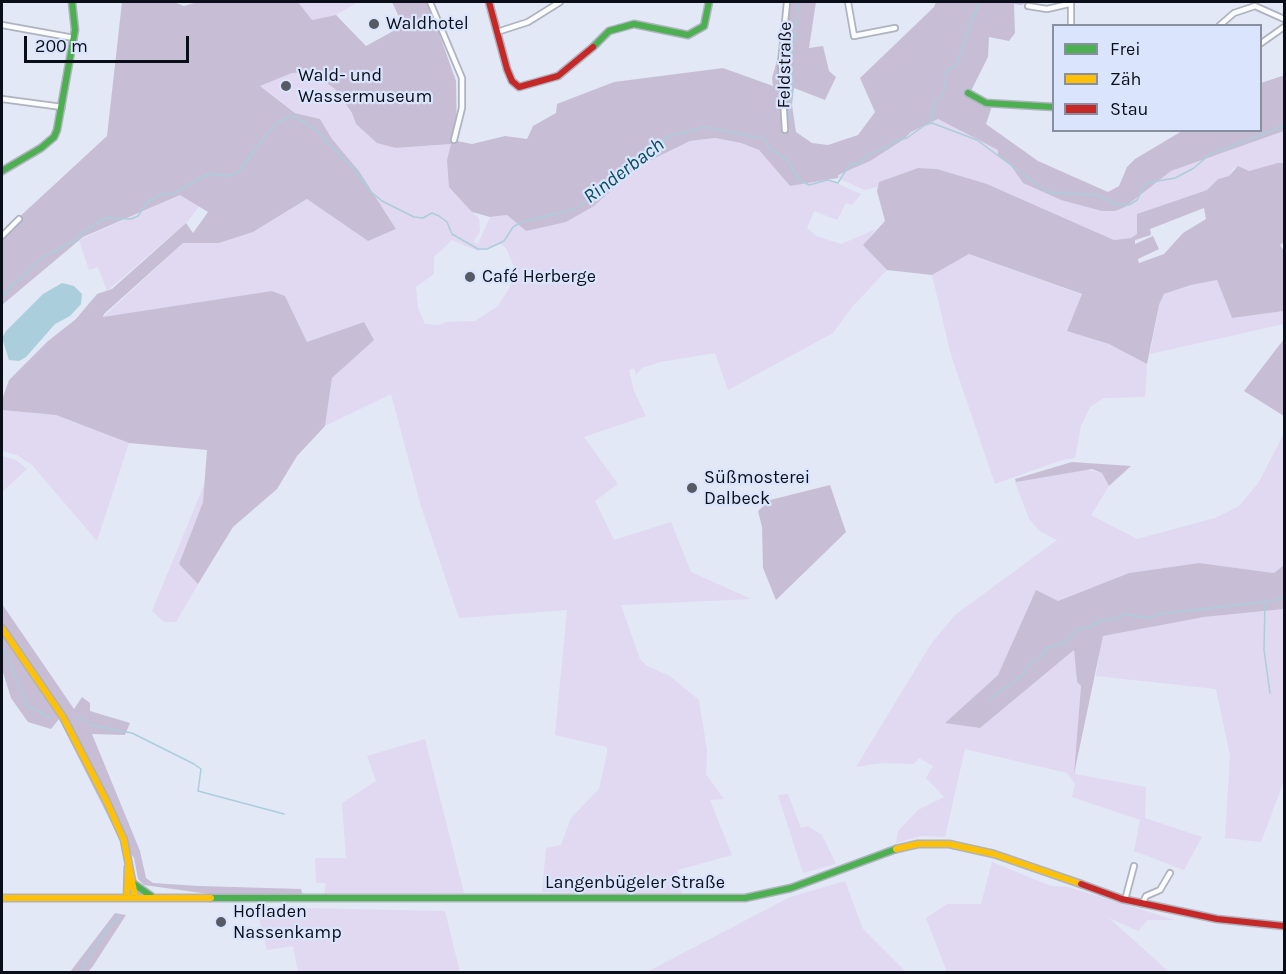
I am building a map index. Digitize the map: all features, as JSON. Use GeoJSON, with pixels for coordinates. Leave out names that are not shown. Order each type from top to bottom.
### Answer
{"type":"FeatureCollection","features":[{"type":"Feature","properties":{"kind":"main road"},"geometry":{"type":"LineString","coordinates":[[2,171],[54,137],[62,107],[74,38],[72,2]]}},
{"type":"Feature","properties":{"kind":"main road"},"geometry":{"type":"LineString","coordinates":[[489,2],[512,81],[519,87],[558,76],[574,65],[609,31],[634,24],[688,34],[704,26],[709,2]]}},
{"type":"Feature","properties":{"kind":"main road"},"geometry":{"type":"LineString","coordinates":[[968,93],[986,103],[1052,107]]}},
{"type":"Feature","properties":{"kind":"main road"},"geometry":{"type":"LineString","coordinates":[[2,628],[47,692],[78,744],[116,820],[128,859],[135,896]]}},
{"type":"Feature","properties":{"kind":"main road","name":"Langenbügeler Straße"},"geometry":{"type":"LineString","coordinates":[[2,898],[135,896],[745,898],[791,888],[890,850],[918,844],[949,844],[994,854],[1125,900],[1217,919],[1284,926]]}},
{"type":"Feature","properties":{"kind":"main road"},"geometry":{"type":"LineString","coordinates":[[127,897],[128,859]]}},
{"type":"Feature","properties":{"kind":"main road"},"geometry":{"type":"LineString","coordinates":[[134,884],[152,897]]}},
{"type":"Feature","properties":{"kind":"street"},"geometry":{"type":"LineString","coordinates":[[430,2],[462,78],[462,108],[454,141]]}},
{"type":"Feature","properties":{"kind":"street"},"geometry":{"type":"LineString","coordinates":[[497,32],[528,22],[560,2]]}},
{"type":"Feature","properties":{"kind":"street","name":"Feldstraße"},"geometry":{"type":"LineString","coordinates":[[785,129],[781,63],[788,2]]}},
{"type":"Feature","properties":{"kind":"street"},"geometry":{"type":"LineString","coordinates":[[848,2],[854,36],[895,28]]}},
{"type":"Feature","properties":{"kind":"street"},"geometry":{"type":"LineString","coordinates":[[1028,6],[1047,9],[1070,3],[1071,24]]}},
{"type":"Feature","properties":{"kind":"street"},"geometry":{"type":"LineString","coordinates":[[1221,24],[1234,13],[1255,6],[1284,19]]}},
{"type":"Feature","properties":{"kind":"street"},"geometry":{"type":"LineString","coordinates":[[2,25],[74,38]]}},
{"type":"Feature","properties":{"kind":"street"},"geometry":{"type":"LineString","coordinates":[[1262,43],[1284,27]]}},
{"type":"Feature","properties":{"kind":"street"},"geometry":{"type":"LineString","coordinates":[[2,99],[62,107]]}},
{"type":"Feature","properties":{"kind":"street"},"geometry":{"type":"LineString","coordinates":[[2,236],[19,219]]}},
{"type":"Feature","properties":{"kind":"street"},"geometry":{"type":"LineString","coordinates":[[1125,900],[1134,866]]}},
{"type":"Feature","properties":{"kind":"street"},"geometry":{"type":"LineString","coordinates":[[1143,904],[1146,896],[1160,890],[1170,873]]}},
{"type":"Feature","properties":{"kind":"shaded area"},"geometry":{"type":"Polygon","coordinates":[[[122,2],[174,2],[184,6],[198,2],[298,2],[312,20],[336,15],[366,46],[395,30],[400,19],[392,2],[428,2],[456,81],[457,141],[472,144],[505,136],[527,139],[533,126],[556,113],[557,104],[614,82],[723,68],[773,86],[772,78],[784,36],[787,2],[816,2],[809,48],[823,46],[829,71],[836,77],[825,100],[794,88],[792,105],[796,132],[812,143],[828,145],[858,135],[875,112],[860,78],[934,7],[936,2],[1029,2],[1021,5],[1014,4],[1015,33],[1009,41],[989,37],[988,57],[969,95],[985,106],[992,106],[986,124],[1038,161],[1108,192],[1119,186],[1127,167],[1135,159],[1180,132],[1262,132],[1262,83],[1284,76],[1284,131],[1171,171],[1125,207],[1115,211],[1102,211],[1061,200],[1023,183],[1009,163],[998,156],[998,150],[938,119],[911,132],[903,140],[870,161],[838,175],[838,178],[790,186],[759,150],[741,143],[715,138],[690,141],[637,167],[594,206],[566,222],[526,231],[507,215],[490,217],[472,212],[449,187],[447,160],[451,144],[396,148],[377,143],[356,124],[352,113],[336,90],[313,72],[292,73],[260,86],[295,113],[320,119],[332,139],[359,171],[396,229],[368,241],[307,199],[253,232],[219,243],[183,243],[104,314],[103,317],[272,291],[285,296],[307,342],[364,322],[374,340],[332,378],[325,426],[297,456],[277,489],[233,527],[198,584],[179,564],[203,502],[207,450],[129,443],[56,415],[2,410],[2,400],[9,380],[48,341],[76,319],[97,294],[112,289],[186,223],[193,233],[208,212],[180,195],[83,237],[2,305],[2,233],[107,136],[122,2]]]}},
{"type":"Feature","properties":{"kind":"shaded area"},"geometry":{"type":"Polygon","coordinates":[[[298,2],[358,2],[336,15],[312,20],[298,2]]]}},
{"type":"Feature","properties":{"kind":"shaded area"},"geometry":{"type":"Polygon","coordinates":[[[313,72],[336,90],[352,113],[356,124],[396,148],[451,144],[447,160],[472,212],[479,218],[480,232],[473,242],[478,244],[490,217],[507,215],[526,231],[594,206],[637,167],[690,141],[715,138],[741,143],[759,150],[790,186],[827,179],[861,194],[852,205],[846,203],[837,220],[814,211],[807,228],[816,236],[841,244],[876,229],[864,245],[887,270],[852,307],[833,333],[728,390],[715,353],[660,362],[642,368],[636,375],[634,368],[629,370],[634,391],[646,416],[584,437],[618,484],[595,501],[614,540],[671,522],[691,572],[751,599],[621,605],[640,659],[647,666],[670,676],[699,700],[707,751],[706,774],[724,799],[710,800],[732,855],[678,870],[682,895],[542,892],[546,848],[561,845],[571,818],[599,789],[607,753],[607,747],[555,735],[567,610],[459,618],[421,506],[391,394],[325,426],[332,378],[373,340],[307,342],[285,296],[102,318],[183,243],[219,243],[253,232],[308,199],[368,241],[396,229],[359,171],[332,139],[320,119],[296,113],[260,86],[292,73],[313,72]],[[452,240],[434,257],[434,274],[416,287],[418,308],[425,324],[440,325],[446,322],[475,321],[498,306],[510,287],[515,269],[506,248],[501,244],[478,251],[452,240]]]}},
{"type":"Feature","properties":{"kind":"shaded area"},"geometry":{"type":"Polygon","coordinates":[[[938,119],[999,150],[998,156],[1009,163],[1023,183],[1061,200],[1115,211],[1125,207],[1171,171],[1284,131],[1284,163],[1249,171],[1239,167],[1233,169],[1229,176],[1218,179],[1207,190],[1138,214],[1137,234],[1131,238],[1114,240],[987,184],[937,169],[918,168],[880,182],[877,187],[864,190],[838,178],[838,175],[869,161],[903,140],[911,132],[938,119]]]}},
{"type":"Feature","properties":{"kind":"shaded area"},"geometry":{"type":"Polygon","coordinates":[[[1284,163],[1284,242],[1280,245],[1284,251],[1284,311],[1232,318],[1217,280],[1191,285],[1164,294],[1159,305],[1147,364],[1109,344],[1067,331],[1082,294],[969,254],[932,275],[887,270],[863,245],[885,221],[877,191],[879,182],[918,168],[937,169],[987,184],[1114,240],[1131,238],[1137,234],[1137,214],[1207,190],[1218,179],[1229,176],[1238,166],[1249,171],[1284,163]],[[1204,208],[1150,229],[1151,235],[1135,240],[1135,244],[1153,236],[1159,249],[1138,259],[1139,263],[1164,254],[1183,233],[1206,219],[1204,208]]]}},
{"type":"Feature","properties":{"kind":"shaded area"},"geometry":{"type":"Polygon","coordinates":[[[180,195],[200,205],[188,221],[107,291],[98,267],[89,270],[79,240],[180,195]]]}},
{"type":"Feature","properties":{"kind":"shaded area"},"geometry":{"type":"Polygon","coordinates":[[[969,254],[1083,295],[1110,344],[1147,364],[1145,397],[1104,398],[1090,407],[1081,426],[1075,458],[1062,460],[995,484],[951,355],[932,275],[969,254]]]}},
{"type":"Feature","properties":{"kind":"shaded area"},"geometry":{"type":"Polygon","coordinates":[[[1217,280],[1232,318],[1284,311],[1284,324],[1150,354],[1159,305],[1164,294],[1191,285],[1217,280]]]}},
{"type":"Feature","properties":{"kind":"shaded area"},"geometry":{"type":"Polygon","coordinates":[[[1284,339],[1284,416],[1244,391],[1284,339]]]}},
{"type":"Feature","properties":{"kind":"shaded area"},"geometry":{"type":"Polygon","coordinates":[[[2,410],[56,415],[129,443],[97,541],[32,465],[17,455],[2,451],[2,410]]]}},
{"type":"Feature","properties":{"kind":"shaded area"},"geometry":{"type":"Polygon","coordinates":[[[1284,433],[1284,565],[1274,573],[1199,563],[1129,573],[1058,601],[998,675],[946,722],[980,728],[1074,650],[1077,682],[1081,686],[1075,774],[1146,787],[1145,818],[1202,837],[1184,870],[1134,851],[1140,820],[1072,797],[1075,784],[1067,773],[965,749],[945,837],[921,836],[896,843],[898,831],[918,810],[944,797],[926,778],[933,766],[919,758],[914,764],[881,763],[856,767],[931,644],[955,615],[1057,540],[1041,532],[1029,519],[1015,482],[1085,469],[1102,473],[1109,486],[1091,515],[1137,539],[1215,518],[1239,506],[1259,482],[1284,433]]]}},
{"type":"Feature","properties":{"kind":"shaded area"},"geometry":{"type":"Polygon","coordinates":[[[2,456],[16,460],[27,469],[2,492],[2,456]]]}},
{"type":"Feature","properties":{"kind":"shaded area"},"geometry":{"type":"Polygon","coordinates":[[[1072,462],[1131,466],[1109,486],[1102,473],[1092,469],[1016,482],[1015,479],[1072,462]]]}},
{"type":"Feature","properties":{"kind":"shaded area"},"geometry":{"type":"Polygon","coordinates":[[[206,480],[203,502],[179,564],[198,584],[176,622],[164,622],[152,611],[206,480]]]}},
{"type":"Feature","properties":{"kind":"shaded area"},"geometry":{"type":"Polygon","coordinates":[[[830,485],[846,532],[776,600],[763,568],[762,527],[758,511],[770,500],[830,485]]]}},
{"type":"Feature","properties":{"kind":"shaded area"},"geometry":{"type":"Polygon","coordinates":[[[1199,563],[1274,573],[1284,565],[1284,609],[1204,617],[1103,636],[1074,774],[1081,686],[1077,682],[1074,650],[980,728],[945,723],[998,675],[1036,590],[1058,601],[1129,573],[1199,563]]]}},
{"type":"Feature","properties":{"kind":"shaded area"},"geometry":{"type":"Polygon","coordinates":[[[2,604],[74,709],[82,697],[90,703],[90,711],[130,723],[125,735],[92,734],[140,851],[146,878],[153,883],[301,889],[303,896],[216,895],[144,885],[138,879],[134,858],[120,840],[59,719],[51,729],[28,722],[11,698],[2,669],[2,604]]]}},
{"type":"Feature","properties":{"kind":"shaded area"},"geometry":{"type":"Polygon","coordinates":[[[1284,609],[1284,781],[1261,842],[1225,838],[1230,756],[1216,689],[1096,676],[1102,636],[1204,617],[1284,609]]]}},
{"type":"Feature","properties":{"kind":"shaded area"},"geometry":{"type":"Polygon","coordinates":[[[425,739],[464,893],[324,895],[326,883],[316,883],[315,858],[346,858],[342,803],[376,781],[367,756],[425,739]]]}},
{"type":"Feature","properties":{"kind":"shaded area"},"geometry":{"type":"Polygon","coordinates":[[[788,794],[801,828],[808,826],[822,835],[836,864],[803,873],[778,795],[788,794]]]}},
{"type":"Feature","properties":{"kind":"shaded area"},"geometry":{"type":"Polygon","coordinates":[[[992,862],[1051,886],[1068,887],[1175,920],[1148,920],[1138,931],[1109,918],[1169,972],[947,972],[926,918],[947,904],[981,904],[992,862]]]}},
{"type":"Feature","properties":{"kind":"shaded area"},"geometry":{"type":"Polygon","coordinates":[[[845,881],[863,929],[906,972],[647,972],[790,897],[845,881]]]}},
{"type":"Feature","properties":{"kind":"shaded area"},"geometry":{"type":"Polygon","coordinates":[[[256,907],[445,911],[460,972],[298,972],[293,946],[267,950],[256,907]]]}},
{"type":"Feature","properties":{"kind":"shaded area"},"geometry":{"type":"Polygon","coordinates":[[[115,913],[126,915],[93,966],[88,972],[70,972],[115,913]]]}},
{"type":"Feature","properties":{"kind":"water"},"geometry":{"type":"Polygon","coordinates":[[[62,283],[74,286],[82,294],[81,304],[70,316],[55,324],[26,357],[19,361],[9,360],[2,338],[6,331],[43,294],[62,283]]]}},
{"type":"Feature","properties":{"kind":"waterway"},"geometry":{"type":"LineString","coordinates":[[787,125],[793,89],[791,64],[799,2]]}},
{"type":"Feature","properties":{"kind":"waterway"},"geometry":{"type":"LineString","coordinates":[[932,121],[936,99],[943,94],[947,70],[956,66],[971,20],[977,10],[976,2]]}},
{"type":"Feature","properties":{"kind":"waterway","name":"Rinderbach"},"geometry":{"type":"LineString","coordinates":[[2,298],[7,290],[43,257],[74,241],[84,231],[105,218],[131,219],[138,216],[147,202],[161,194],[173,194],[208,174],[229,176],[240,171],[266,135],[276,124],[288,117],[295,117],[316,130],[361,177],[369,190],[382,201],[414,217],[423,218],[432,213],[439,216],[447,222],[452,234],[478,249],[487,249],[504,241],[513,227],[522,222],[575,209],[602,190],[612,175],[633,159],[670,136],[705,127],[765,139],[770,149],[787,160],[800,180],[809,185],[828,180],[838,183],[849,165],[860,163],[867,155],[895,141],[907,138],[925,125],[932,123],[977,140],[1047,192],[1097,195],[1118,205],[1129,205],[1137,200],[1146,183],[1175,178],[1194,168],[1210,154],[1284,126]]}},
{"type":"Feature","properties":{"kind":"waterway"},"geometry":{"type":"LineString","coordinates":[[989,700],[1023,675],[1029,664],[1041,656],[1046,648],[1066,642],[1077,629],[1090,627],[1101,620],[1116,619],[1123,614],[1148,618],[1159,614],[1271,601],[1284,597]]}},
{"type":"Feature","properties":{"kind":"waterway"},"geometry":{"type":"LineString","coordinates":[[1265,602],[1264,650],[1270,693]]}},
{"type":"Feature","properties":{"kind":"waterway"},"geometry":{"type":"LineString","coordinates":[[2,644],[27,706],[44,716],[51,717]]}},
{"type":"Feature","properties":{"kind":"waterway"},"geometry":{"type":"LineString","coordinates":[[77,717],[90,725],[132,733],[194,764],[201,769],[198,791],[284,814]]}},
{"type":"Feature","properties":{"kind":"waterway"},"geometry":{"type":"LineString","coordinates":[[81,972],[83,964],[109,927],[120,916]]}},
{"type":"Feature","properties":{"kind":"traffic: fast"},"geometry":{"type":"LineString","coordinates":[[2,171],[41,148],[54,137],[57,130],[75,30],[72,2]]}},
{"type":"Feature","properties":{"kind":"traffic: fast"},"geometry":{"type":"LineString","coordinates":[[593,47],[609,31],[634,24],[688,35],[704,26],[709,2]]}},
{"type":"Feature","properties":{"kind":"traffic: fast"},"geometry":{"type":"LineString","coordinates":[[968,93],[986,103],[1052,107]]}},
{"type":"Feature","properties":{"kind":"traffic: fast"},"geometry":{"type":"LineString","coordinates":[[211,898],[745,898],[791,888],[896,849]]}},
{"type":"Feature","properties":{"kind":"traffic: fast"},"geometry":{"type":"LineString","coordinates":[[134,884],[151,896]]}},
{"type":"Feature","properties":{"kind":"traffic: slow"},"geometry":{"type":"LineString","coordinates":[[2,628],[63,717],[106,800],[124,840],[135,896]]}},
{"type":"Feature","properties":{"kind":"traffic: slow"},"geometry":{"type":"LineString","coordinates":[[896,849],[918,844],[949,844],[994,854],[1081,884]]}},
{"type":"Feature","properties":{"kind":"traffic: slow"},"geometry":{"type":"LineString","coordinates":[[127,897],[128,867]]}},
{"type":"Feature","properties":{"kind":"traffic: slow"},"geometry":{"type":"LineString","coordinates":[[2,898],[211,898]]}},
{"type":"Feature","properties":{"kind":"traffic: jam"},"geometry":{"type":"LineString","coordinates":[[489,2],[507,69],[512,81],[519,87],[558,76],[593,47]]}},
{"type":"Feature","properties":{"kind":"traffic: jam"},"geometry":{"type":"LineString","coordinates":[[1081,884],[1122,899],[1217,919],[1284,926]]}},
{"type":"Feature","properties":{"kind":"place","name":"Waldhotel"},"geometry":{"type":"Point","coordinates":[374,24]}},
{"type":"Feature","properties":{"kind":"place","name":"Wald- und Wassermuseum"},"geometry":{"type":"Point","coordinates":[286,86]}},
{"type":"Feature","properties":{"kind":"place","name":"Café Herberge"},"geometry":{"type":"Point","coordinates":[470,277]}},
{"type":"Feature","properties":{"kind":"place","name":"Süßmosterei Dalbeck"},"geometry":{"type":"Point","coordinates":[692,488]}},
{"type":"Feature","properties":{"kind":"place","name":"Hofladen Nassenkamp"},"geometry":{"type":"Point","coordinates":[221,922]}}]}
